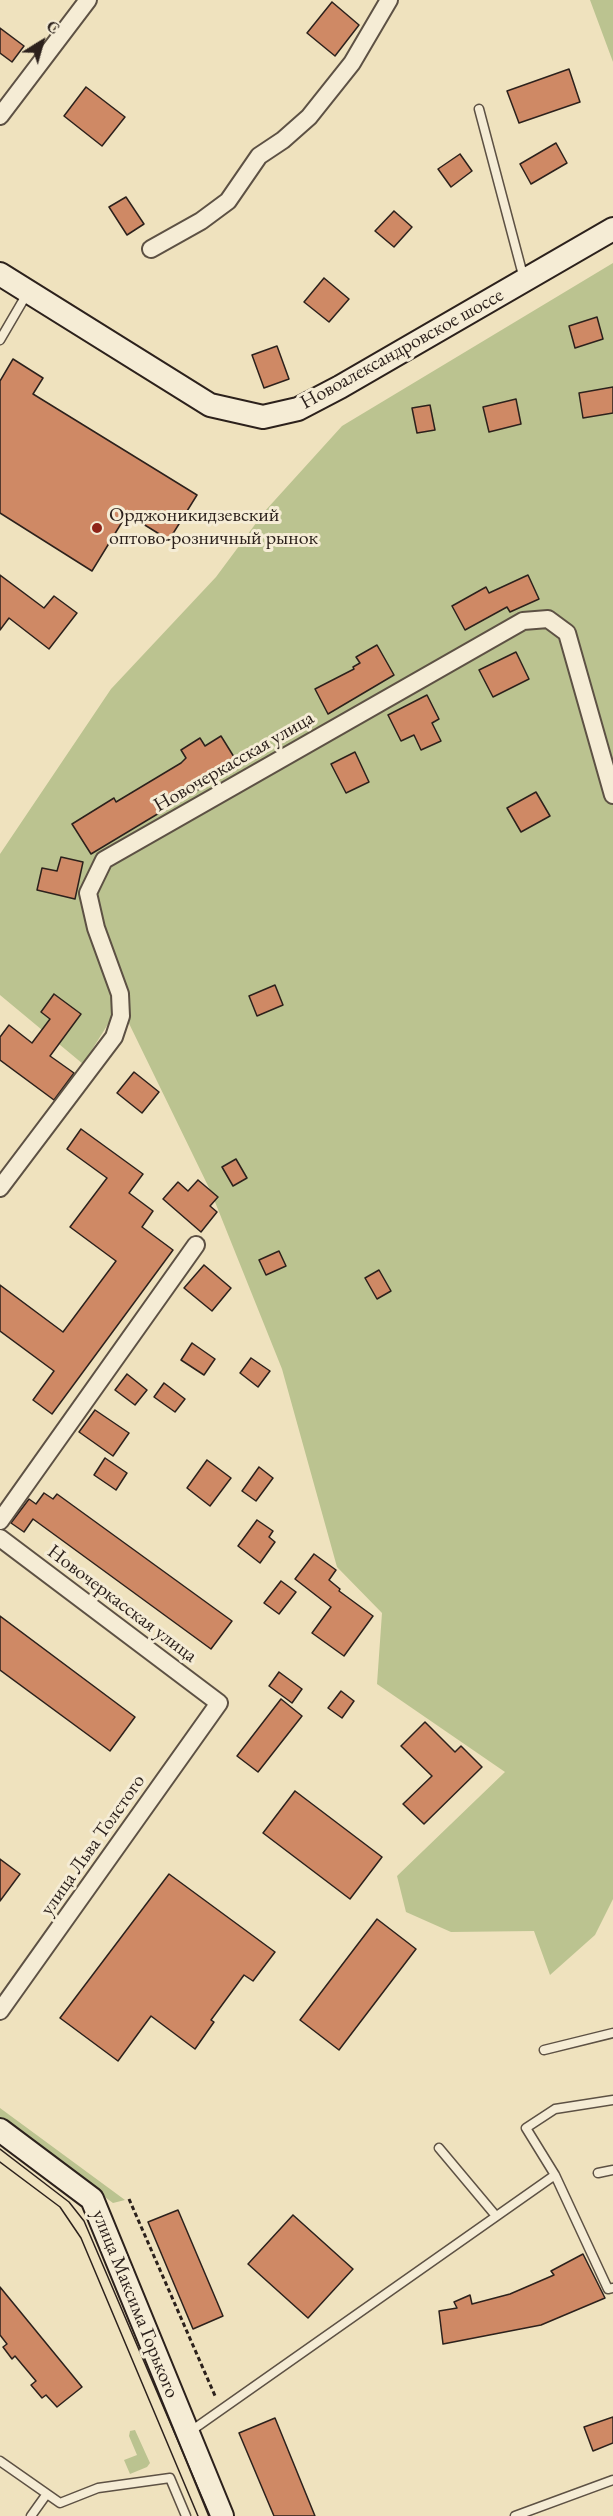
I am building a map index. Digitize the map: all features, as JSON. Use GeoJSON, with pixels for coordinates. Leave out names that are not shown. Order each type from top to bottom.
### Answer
{"type":"FeatureCollection","features":[{"type":"Feature","properties":{"kind":"main road","name":"Новоалександровское шоссе"},"geometry":{"type":"LineString","coordinates":[[0,274],[210,405],[263,417],[298,409],[340,387],[613,229]]}},
{"type":"Feature","properties":{"kind":"main road","name":"улица Максима Горького"},"geometry":{"type":"LineString","coordinates":[[0,2130],[92,2199],[222,2516]]}},
{"type":"Feature","properties":{"kind":"street"},"geometry":{"type":"LineString","coordinates":[[0,116],[88,0]]}},
{"type":"Feature","properties":{"kind":"street"},"geometry":{"type":"LineString","coordinates":[[151,249],[201,221],[228,201],[259,156],[283,140],[309,117],[352,63],[389,0]]}},
{"type":"Feature","properties":{"kind":"street","name":"Новочеркасская улица"},"geometry":{"type":"LineString","coordinates":[[0,1188],[114,1037],[121,1016],[120,994],[96,928],[88,893],[104,860],[523,621],[548,619],[567,633],[613,795]]}},
{"type":"Feature","properties":{"kind":"street"},"geometry":{"type":"LineString","coordinates":[[0,1521],[196,1245]]}},
{"type":"Feature","properties":{"kind":"street","name":"Новочеркасская улица"},"geometry":{"type":"LineString","coordinates":[[0,1539],[219,1703]]}},
{"type":"Feature","properties":{"kind":"street","name":"улица Льва Толстого"},"geometry":{"type":"LineString","coordinates":[[0,2011],[219,1703]]}},
{"type":"Feature","properties":{"kind":"lane"},"geometry":{"type":"LineString","coordinates":[[479,109],[524,279]]}},
{"type":"Feature","properties":{"kind":"lane"},"geometry":{"type":"LineString","coordinates":[[0,340],[28,291]]}},
{"type":"Feature","properties":{"kind":"lane"},"geometry":{"type":"LineString","coordinates":[[544,2050],[613,2033]]}},
{"type":"Feature","properties":{"kind":"lane"},"geometry":{"type":"LineString","coordinates":[[613,2100],[555,2109],[526,2128],[555,2175],[608,2289],[613,2288]]}},
{"type":"Feature","properties":{"kind":"lane"},"geometry":{"type":"LineString","coordinates":[[440,2148],[496,2216]]}},
{"type":"Feature","properties":{"kind":"lane"},"geometry":{"type":"LineString","coordinates":[[598,2174],[613,2170]]}},
{"type":"Feature","properties":{"kind":"lane"},"geometry":{"type":"LineString","coordinates":[[188,2434],[555,2175]]}},
{"type":"Feature","properties":{"kind":"lane"},"geometry":{"type":"LineString","coordinates":[[0,2461],[60,2503],[98,2488],[170,2478],[186,2516]]}},
{"type":"Feature","properties":{"kind":"lane"},"geometry":{"type":"LineString","coordinates":[[515,2516],[613,2480]]}},
{"type":"Feature","properties":{"kind":"lane"},"geometry":{"type":"LineString","coordinates":[[31,2516],[46,2495]]}},
{"type":"Feature","properties":{"kind":"path"},"geometry":{"type":"LineString","coordinates":[[129,2199],[221,2410]]}},
{"type":"Feature","properties":{"kind":"green space"},"geometry":{"type":"Polygon","coordinates":[[[590,0],[613,0],[613,62],[590,0]]]}},
{"type":"Feature","properties":{"kind":"green space"},"geometry":{"type":"Polygon","coordinates":[[[613,263],[613,1899],[595,1935],[550,1975],[534,1931],[451,1932],[406,1912],[397,1876],[505,1772],[377,1684],[382,1613],[337,1567],[282,1369],[211,1192],[120,1005],[83,1064],[0,995],[0,854],[111,689],[216,577],[265,511],[342,426],[613,263]]]}},
{"type":"Feature","properties":{"kind":"green space"},"geometry":{"type":"Polygon","coordinates":[[[0,2108],[125,2200],[113,2203],[0,2120],[0,2108]]]}},
{"type":"Feature","properties":{"kind":"green space"},"geometry":{"type":"Polygon","coordinates":[[[135,2430],[150,2463],[147,2467],[130,2474],[124,2460],[137,2455],[129,2436],[130,2431],[135,2430]]]}},
{"type":"Feature","properties":{"kind":"building"},"geometry":{"type":"Polygon","coordinates":[[[332,2],[359,25],[335,56],[307,33],[332,2]]]}},
{"type":"Feature","properties":{"kind":"building"},"geometry":{"type":"Polygon","coordinates":[[[0,28],[24,46],[12,62],[0,53],[0,28]]]}},
{"type":"Feature","properties":{"kind":"building"},"geometry":{"type":"Polygon","coordinates":[[[569,69],[580,102],[519,123],[507,91],[569,69]]]}},
{"type":"Feature","properties":{"kind":"building"},"geometry":{"type":"Polygon","coordinates":[[[86,87],[125,117],[102,146],[64,116],[86,87]]]}},
{"type":"Feature","properties":{"kind":"building"},"geometry":{"type":"Polygon","coordinates":[[[556,143],[567,163],[531,184],[520,164],[556,143]]]}},
{"type":"Feature","properties":{"kind":"building"},"geometry":{"type":"Polygon","coordinates":[[[460,154],[472,171],[451,187],[438,169],[460,154]]]}},
{"type":"Feature","properties":{"kind":"building"},"geometry":{"type":"Polygon","coordinates":[[[126,197],[144,224],[127,235],[109,207],[126,197]]]}},
{"type":"Feature","properties":{"kind":"building"},"geometry":{"type":"Polygon","coordinates":[[[394,211],[412,227],[394,247],[375,231],[394,211]]]}},
{"type":"Feature","properties":{"kind":"building"},"geometry":{"type":"Polygon","coordinates":[[[324,278],[349,299],[329,322],[304,302],[324,278]]]}},
{"type":"Feature","properties":{"kind":"building"},"geometry":{"type":"Polygon","coordinates":[[[597,317],[603,339],[575,348],[569,326],[597,317]]]}},
{"type":"Feature","properties":{"kind":"building"},"geometry":{"type":"Polygon","coordinates":[[[277,346],[289,379],[264,388],[252,355],[277,346]]]}},
{"type":"Feature","properties":{"kind":"building"},"geometry":{"type":"Polygon","coordinates":[[[13,359],[43,378],[33,394],[197,495],[169,540],[127,514],[92,571],[0,513],[0,381],[13,359]]]}},
{"type":"Feature","properties":{"kind":"building"},"geometry":{"type":"Polygon","coordinates":[[[613,387],[613,413],[583,418],[579,393],[613,387]]]}},
{"type":"Feature","properties":{"kind":"building"},"geometry":{"type":"Polygon","coordinates":[[[516,399],[521,424],[489,432],[483,407],[516,399]]]}},
{"type":"Feature","properties":{"kind":"building"},"geometry":{"type":"Polygon","coordinates":[[[430,405],[435,430],[417,433],[412,408],[430,405]]]}},
{"type":"Feature","properties":{"kind":"building"},"geometry":{"type":"Polygon","coordinates":[[[0,575],[44,608],[54,596],[77,613],[49,649],[9,618],[0,630],[0,575]]]}},
{"type":"Feature","properties":{"kind":"building"},"geometry":{"type":"Polygon","coordinates":[[[528,575],[539,599],[510,612],[507,607],[465,630],[452,606],[486,587],[489,593],[528,575]]]}},
{"type":"Feature","properties":{"kind":"building"},"geometry":{"type":"Polygon","coordinates":[[[377,645],[394,675],[328,714],[315,689],[354,669],[353,667],[360,663],[356,657],[377,645]]]}},
{"type":"Feature","properties":{"kind":"building"},"geometry":{"type":"Polygon","coordinates":[[[516,652],[529,679],[493,697],[479,670],[516,652]]]}},
{"type":"Feature","properties":{"kind":"building"},"geometry":{"type":"Polygon","coordinates":[[[427,695],[439,719],[432,723],[441,741],[421,750],[414,735],[401,741],[388,715],[427,695]]]}},
{"type":"Feature","properties":{"kind":"building"},"geometry":{"type":"Polygon","coordinates":[[[221,736],[239,765],[91,854],[72,824],[114,798],[116,802],[181,763],[186,758],[181,750],[200,738],[205,746],[221,736]]]}},
{"type":"Feature","properties":{"kind":"building"},"geometry":{"type":"Polygon","coordinates":[[[355,752],[369,782],[346,793],[331,764],[355,752]]]}},
{"type":"Feature","properties":{"kind":"building"},"geometry":{"type":"Polygon","coordinates":[[[536,792],[550,816],[521,832],[507,808],[536,792]]]}},
{"type":"Feature","properties":{"kind":"building"},"geometry":{"type":"Polygon","coordinates":[[[61,857],[83,862],[75,899],[37,890],[42,868],[57,871],[61,857]]]}},
{"type":"Feature","properties":{"kind":"building"},"geometry":{"type":"Polygon","coordinates":[[[275,985],[283,1005],[257,1016],[249,996],[275,985]]]}},
{"type":"Feature","properties":{"kind":"building"},"geometry":{"type":"Polygon","coordinates":[[[54,994],[81,1014],[50,1056],[74,1073],[54,1100],[0,1060],[0,1037],[9,1025],[32,1043],[50,1019],[41,1012],[54,994]]]}},
{"type":"Feature","properties":{"kind":"building"},"geometry":{"type":"Polygon","coordinates":[[[134,1072],[159,1092],[142,1113],[117,1093],[134,1072]]]}},
{"type":"Feature","properties":{"kind":"building"},"geometry":{"type":"Polygon","coordinates":[[[81,1129],[143,1174],[129,1193],[153,1211],[142,1227],[173,1250],[52,1414],[33,1400],[54,1371],[0,1331],[0,1285],[63,1332],[116,1261],[70,1227],[107,1178],[67,1149],[81,1129]]]}},
{"type":"Feature","properties":{"kind":"building"},"geometry":{"type":"Polygon","coordinates":[[[236,1159],[247,1178],[233,1186],[222,1167],[236,1159]]]}},
{"type":"Feature","properties":{"kind":"building"},"geometry":{"type":"Polygon","coordinates":[[[198,1180],[218,1197],[210,1206],[217,1212],[201,1232],[163,1199],[178,1182],[188,1191],[198,1180]]]}},
{"type":"Feature","properties":{"kind":"building"},"geometry":{"type":"Polygon","coordinates":[[[279,1251],[286,1266],[266,1275],[259,1260],[279,1251]]]}},
{"type":"Feature","properties":{"kind":"building"},"geometry":{"type":"Polygon","coordinates":[[[204,1265],[231,1288],[212,1311],[184,1288],[204,1265]]]}},
{"type":"Feature","properties":{"kind":"building"},"geometry":{"type":"Polygon","coordinates":[[[379,1270],[391,1291],[377,1299],[365,1278],[379,1270]]]}},
{"type":"Feature","properties":{"kind":"building"},"geometry":{"type":"Polygon","coordinates":[[[192,1343],[215,1359],[204,1375],[181,1360],[192,1343]]]}},
{"type":"Feature","properties":{"kind":"building"},"geometry":{"type":"Polygon","coordinates":[[[251,1358],[270,1371],[258,1387],[240,1373],[251,1358]]]}},
{"type":"Feature","properties":{"kind":"building"},"geometry":{"type":"Polygon","coordinates":[[[127,1374],[147,1390],[135,1405],[115,1390],[127,1374]]]}},
{"type":"Feature","properties":{"kind":"building"},"geometry":{"type":"Polygon","coordinates":[[[164,1383],[185,1399],[175,1412],[154,1397],[164,1383]]]}},
{"type":"Feature","properties":{"kind":"building"},"geometry":{"type":"Polygon","coordinates":[[[95,1410],[129,1433],[113,1456],[79,1432],[95,1410]]]}},
{"type":"Feature","properties":{"kind":"building"},"geometry":{"type":"Polygon","coordinates":[[[105,1458],[127,1473],[116,1490],[94,1475],[105,1458]]]}},
{"type":"Feature","properties":{"kind":"building"},"geometry":{"type":"Polygon","coordinates":[[[207,1460],[231,1478],[210,1506],[187,1488],[207,1460]]]}},
{"type":"Feature","properties":{"kind":"building"},"geometry":{"type":"Polygon","coordinates":[[[259,1467],[273,1478],[256,1501],[242,1491],[259,1467]]]}},
{"type":"Feature","properties":{"kind":"building"},"geometry":{"type":"Polygon","coordinates":[[[44,1493],[53,1499],[57,1494],[232,1621],[211,1649],[33,1519],[24,1532],[11,1523],[29,1499],[36,1504],[44,1493]]]}},
{"type":"Feature","properties":{"kind":"building"},"geometry":{"type":"Polygon","coordinates":[[[257,1520],[273,1531],[269,1537],[275,1542],[260,1563],[238,1546],[257,1520]]]}},
{"type":"Feature","properties":{"kind":"building"},"geometry":{"type":"Polygon","coordinates":[[[314,1554],[336,1570],[329,1580],[340,1589],[339,1591],[373,1616],[344,1656],[312,1633],[331,1607],[295,1579],[314,1554]]]}},
{"type":"Feature","properties":{"kind":"building"},"geometry":{"type":"Polygon","coordinates":[[[281,1581],[296,1592],[279,1614],[264,1603],[281,1581]]]}},
{"type":"Feature","properties":{"kind":"building"},"geometry":{"type":"Polygon","coordinates":[[[0,1616],[135,1717],[110,1751],[0,1670],[0,1616]]]}},
{"type":"Feature","properties":{"kind":"building"},"geometry":{"type":"Polygon","coordinates":[[[279,1672],[302,1689],[292,1703],[269,1686],[279,1672]]]}},
{"type":"Feature","properties":{"kind":"building"},"geometry":{"type":"Polygon","coordinates":[[[341,1691],[354,1701],[342,1718],[328,1708],[341,1691]]]}},
{"type":"Feature","properties":{"kind":"building"},"geometry":{"type":"Polygon","coordinates":[[[281,1699],[302,1716],[258,1772],[237,1756],[281,1699]]]}},
{"type":"Feature","properties":{"kind":"building"},"geometry":{"type":"Polygon","coordinates":[[[425,1722],[455,1752],[461,1746],[482,1767],[424,1824],[403,1804],[432,1776],[401,1746],[425,1722]]]}},
{"type":"Feature","properties":{"kind":"building"},"geometry":{"type":"Polygon","coordinates":[[[295,1791],[382,1857],[350,1899],[263,1833],[295,1791]]]}},
{"type":"Feature","properties":{"kind":"building"},"geometry":{"type":"Polygon","coordinates":[[[0,1859],[20,1874],[0,1901],[0,1859]]]}},
{"type":"Feature","properties":{"kind":"building"},"geometry":{"type":"Polygon","coordinates":[[[169,1874],[275,1952],[253,1981],[244,1975],[211,2020],[214,2022],[195,2049],[151,2016],[118,2061],[60,2018],[169,1874]]]}},
{"type":"Feature","properties":{"kind":"building"},"geometry":{"type":"Polygon","coordinates":[[[377,1919],[416,1949],[339,2050],[300,2020],[377,1919]]]}},
{"type":"Feature","properties":{"kind":"building"},"geometry":{"type":"Polygon","coordinates":[[[178,2210],[223,2316],[193,2329],[148,2222],[178,2210]]]}},
{"type":"Feature","properties":{"kind":"building"},"geometry":{"type":"Polygon","coordinates":[[[293,2215],[353,2269],[308,2318],[248,2264],[293,2215]]]}},
{"type":"Feature","properties":{"kind":"building"},"geometry":{"type":"Polygon","coordinates":[[[583,2254],[605,2298],[541,2325],[443,2344],[439,2311],[457,2308],[454,2302],[470,2295],[472,2304],[510,2294],[554,2275],[551,2271],[583,2254]]]}},
{"type":"Feature","properties":{"kind":"building"},"geometry":{"type":"Polygon","coordinates":[[[0,2287],[82,2387],[57,2407],[46,2395],[42,2398],[31,2385],[36,2381],[15,2356],[12,2359],[3,2347],[7,2344],[0,2335],[0,2287]]]}},
{"type":"Feature","properties":{"kind":"building"},"geometry":{"type":"Polygon","coordinates":[[[613,2417],[613,2443],[593,2451],[584,2427],[613,2417]]]}},
{"type":"Feature","properties":{"kind":"building"},"geometry":{"type":"Polygon","coordinates":[[[275,2418],[315,2516],[274,2516],[239,2433],[275,2418]]]}},
{"type":"Feature","properties":{"kind":"tram line"},"geometry":{"type":"LineString","coordinates":[[0,2149],[69,2202],[84,2221],[210,2516]]}},
{"type":"Feature","properties":{"kind":"tram line"},"geometry":{"type":"LineString","coordinates":[[0,2162],[60,2207],[81,2238],[198,2516]]}},
{"type":"Feature","properties":{"kind":"place","name":"Орджоникидзевский оптово-розничный рынок"},"geometry":{"type":"Point","coordinates":[97,528]}}]}
